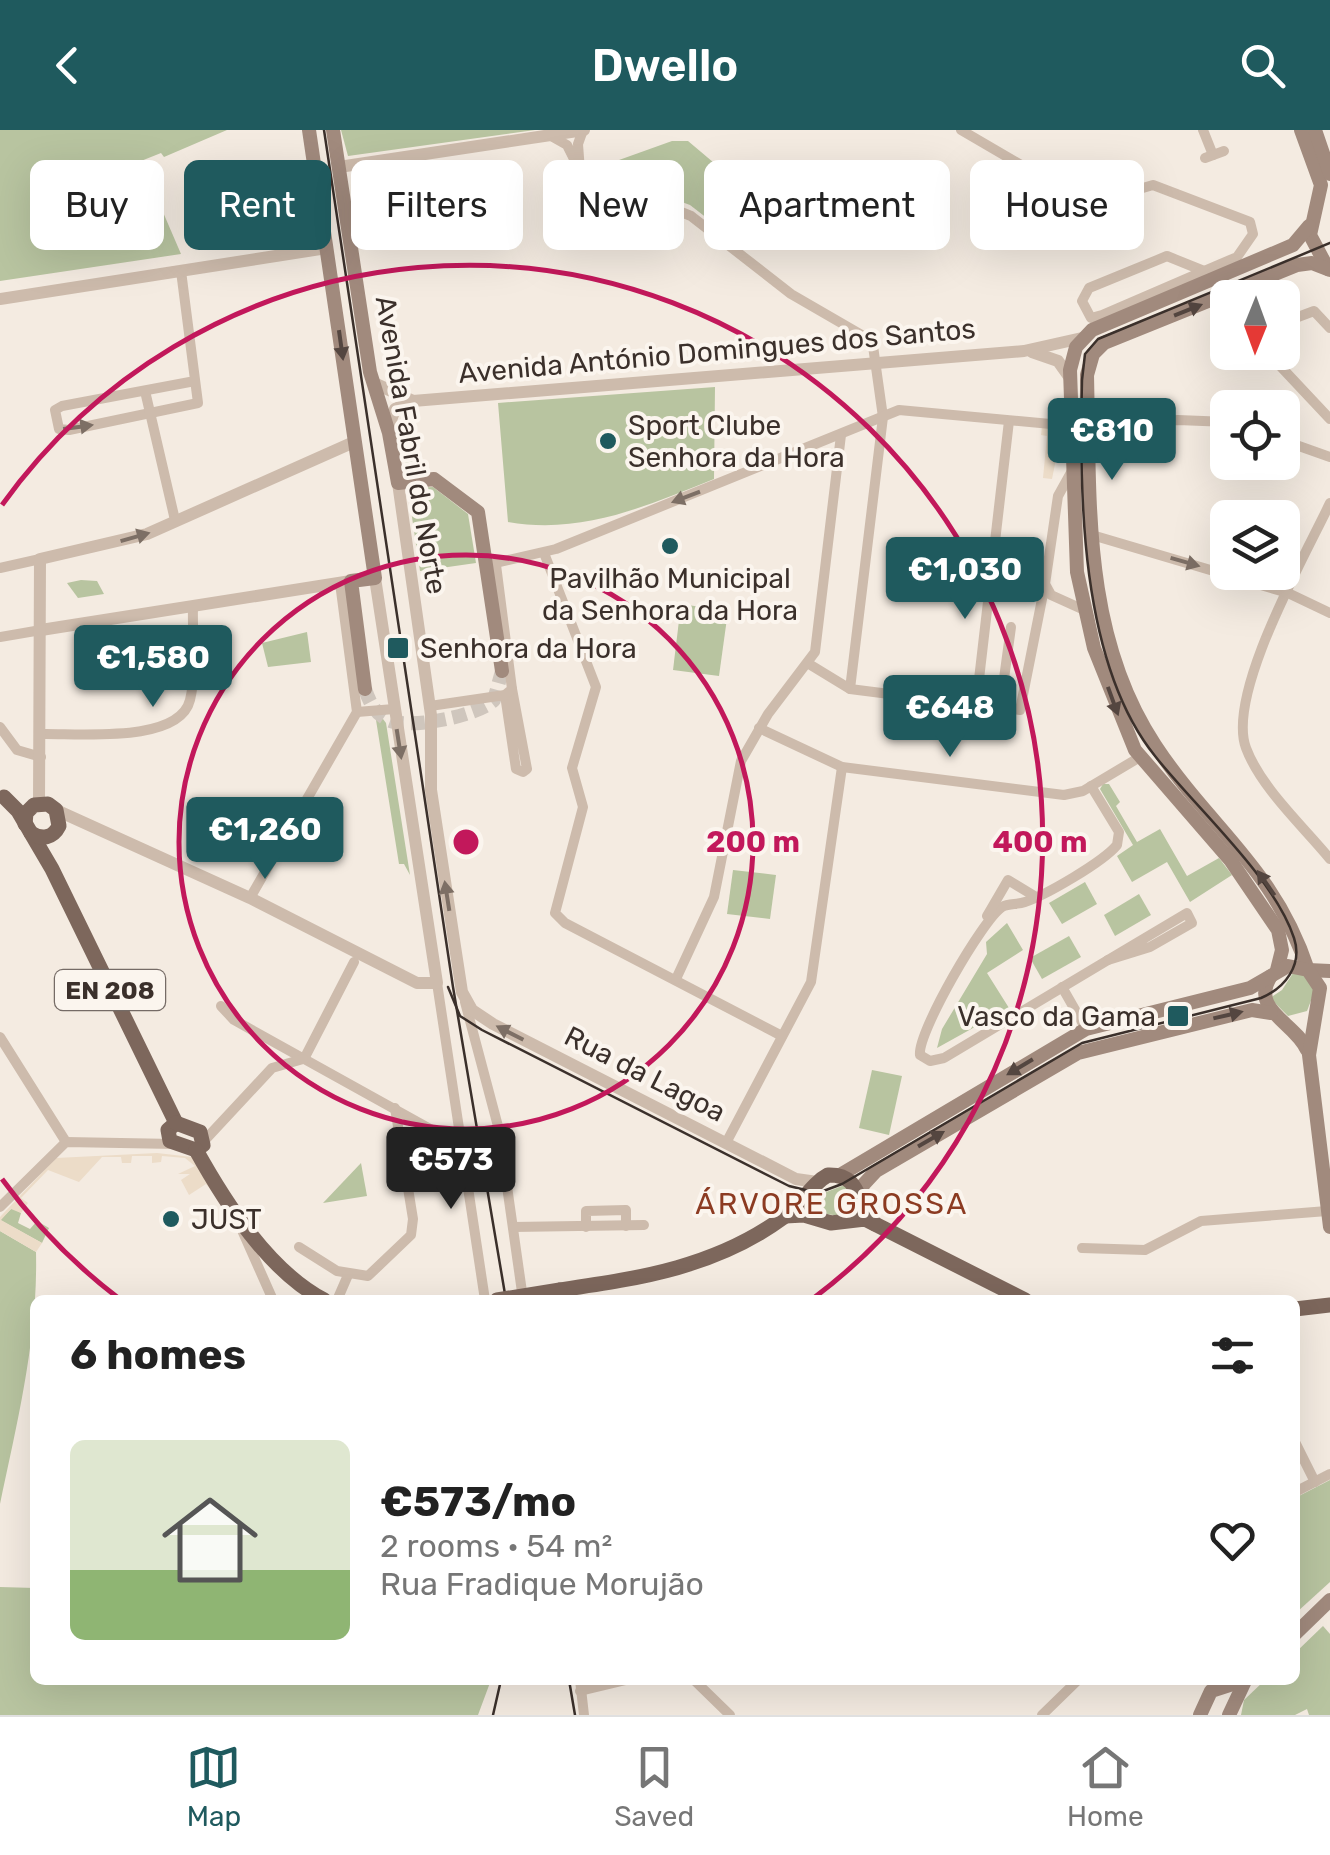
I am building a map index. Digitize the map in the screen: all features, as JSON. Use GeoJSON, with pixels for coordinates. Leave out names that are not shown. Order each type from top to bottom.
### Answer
{"type":"FeatureCollection","features":[{"type":"Feature","properties":{"kind":"main road","name":"Avenida Fabril do Norte"},"geometry":{"type":"LineString","coordinates":[[309,130],[314,160]]}},
{"type":"Feature","properties":{"kind":"main road","name":"Avenida Fabril do Norte"},"geometry":{"type":"LineString","coordinates":[[333,130],[374,383],[398,483]]}},
{"type":"Feature","properties":{"kind":"main road"},"geometry":{"type":"LineString","coordinates":[[1302,130],[1321,185],[1311,221],[1313,246],[1330,270]]}},
{"type":"Feature","properties":{"kind":"main road"},"geometry":{"type":"LineString","coordinates":[[1315,130],[1330,174]]}},
{"type":"Feature","properties":{"kind":"main road"},"geometry":{"type":"LineString","coordinates":[[1329,1219],[1309,1056],[1298,1033],[1276,1016],[1264,991],[1275,972],[1282,939],[1231,861],[1140,757],[1122,726],[1082,608],[1070,378],[1072,355],[1082,338],[1293,245],[1311,221],[1330,206]]}},
{"type":"Feature","properties":{"kind":"main road","name":"Avenida Fabril do Norte"},"geometry":{"type":"LineString","coordinates":[[328,250],[376,578]]}},
{"type":"Feature","properties":{"kind":"main road"},"geometry":{"type":"LineString","coordinates":[[1309,1056],[1322,995],[1308,970],[1297,932],[1274,894],[1148,735],[1129,695],[1099,607],[1092,535],[1087,375],[1098,348],[1297,265],[1312,263],[1330,270]]}},
{"type":"Feature","properties":{"kind":"main road"},"geometry":{"type":"LineString","coordinates":[[398,483],[434,479],[473,506],[479,516],[492,565],[502,671]]}},
{"type":"Feature","properties":{"kind":"main road"},"geometry":{"type":"LineString","coordinates":[[365,689],[346,582],[376,578]]}},
{"type":"Feature","properties":{"kind":"main road"},"geometry":{"type":"LineString","coordinates":[[2,796],[45,806]]}},
{"type":"Feature","properties":{"kind":"main road","name":"EN 208"},"geometry":{"type":"LineString","coordinates":[[2,796],[52,869],[173,1133]]}},
{"type":"Feature","properties":{"kind":"main road"},"geometry":{"type":"LineString","coordinates":[[45,806],[26,813],[28,829],[42,838],[55,832]]}},
{"type":"Feature","properties":{"kind":"main road"},"geometry":{"type":"LineString","coordinates":[[45,806],[55,832],[48,856],[52,869]]}},
{"type":"Feature","properties":{"kind":"main road"},"geometry":{"type":"LineString","coordinates":[[528,1295],[692,1266],[785,1216],[814,1188],[1086,1029],[1250,988],[1294,965],[1330,971]]}},
{"type":"Feature","properties":{"kind":"main road"},"geometry":{"type":"LineString","coordinates":[[846,1222],[856,1212],[863,1185],[876,1170],[1078,1053],[1252,1010],[1297,1021],[1322,995]]}},
{"type":"Feature","properties":{"kind":"main road"},"geometry":{"type":"LineString","coordinates":[[173,1133],[203,1138]]}},
{"type":"Feature","properties":{"kind":"main road"},"geometry":{"type":"LineString","coordinates":[[173,1133],[203,1138]]}},
{"type":"Feature","properties":{"kind":"main road"},"geometry":{"type":"LineString","coordinates":[[203,1138],[256,1249],[292,1279],[321,1295]]}},
{"type":"Feature","properties":{"kind":"main road"},"geometry":{"type":"LineString","coordinates":[[840,1175],[855,1184],[875,1224]]}},
{"type":"Feature","properties":{"kind":"main road"},"geometry":{"type":"LineString","coordinates":[[814,1188],[813,1209],[824,1221]]}},
{"type":"Feature","properties":{"kind":"main road"},"geometry":{"type":"LineString","coordinates":[[785,1216],[846,1222],[860,1218],[1011,1295]]}},
{"type":"Feature","properties":{"kind":"main road"},"geometry":{"type":"LineString","coordinates":[[1300,1308],[1330,1305]]}},
{"type":"Feature","properties":{"kind":"main road"},"geometry":{"type":"LineString","coordinates":[[1300,1630],[1328,1608]]}},
{"type":"Feature","properties":{"kind":"main road"},"geometry":{"type":"LineString","coordinates":[[1206,1708],[1219,1689],[1231,1685]]}},
{"type":"Feature","properties":{"kind":"main road"},"geometry":{"type":"LineString","coordinates":[[1233,1711],[1243,1685]]}},
{"type":"Feature","properties":{"kind":"main road"},"geometry":{"type":"LineString","coordinates":[[1219,1689],[1232,1695],[1233,1711]]}},
{"type":"Feature","properties":{"kind":"street"},"geometry":{"type":"LineString","coordinates":[[339,167],[583,130]]}},
{"type":"Feature","properties":{"kind":"street"},"geometry":{"type":"LineString","coordinates":[[579,160],[578,144],[583,130]]}},
{"type":"Feature","properties":{"kind":"street"},"geometry":{"type":"LineString","coordinates":[[962,130],[1088,204],[1153,186],[1250,222],[1252,234],[1244,250],[1231,261],[1096,318],[1088,316],[1082,306],[1089,288],[1167,256],[1204,271]]}},
{"type":"Feature","properties":{"kind":"street"},"geometry":{"type":"LineString","coordinates":[[976,130],[988,146]]}},
{"type":"Feature","properties":{"kind":"street"},"geometry":{"type":"LineString","coordinates":[[1204,130],[1214,155]]}},
{"type":"Feature","properties":{"kind":"street"},"geometry":{"type":"LineString","coordinates":[[551,136],[571,150],[575,160]]}},
{"type":"Feature","properties":{"kind":"street"},"geometry":{"type":"LineString","coordinates":[[684,212],[791,294],[867,338],[876,361],[883,417],[850,689]]}},
{"type":"Feature","properties":{"kind":"street"},"geometry":{"type":"LineString","coordinates":[[0,299],[315,250]]}},
{"type":"Feature","properties":{"kind":"street"},"geometry":{"type":"LineString","coordinates":[[182,271],[198,403],[69,430],[58,428],[54,420],[54,410],[62,406],[195,382]]}},
{"type":"Feature","properties":{"kind":"street"},"geometry":{"type":"LineString","coordinates":[[1300,317],[1319,312],[1330,328]]}},
{"type":"Feature","properties":{"kind":"street","name":"Avenida António Domingues dos Santos"},"geometry":{"type":"LineString","coordinates":[[414,401],[1024,351],[1082,338]]}},
{"type":"Feature","properties":{"kind":"street"},"geometry":{"type":"LineString","coordinates":[[1024,351],[1072,355],[1098,348]]}},
{"type":"Feature","properties":{"kind":"street"},"geometry":{"type":"LineString","coordinates":[[1024,351],[1058,361],[1070,378]]}},
{"type":"Feature","properties":{"kind":"street"},"geometry":{"type":"LineString","coordinates":[[1284,370],[1330,419]]}},
{"type":"Feature","properties":{"kind":"street"},"geometry":{"type":"LineString","coordinates":[[374,383],[414,401]]}},
{"type":"Feature","properties":{"kind":"street"},"geometry":{"type":"LineString","coordinates":[[145,391],[175,520]]}},
{"type":"Feature","properties":{"kind":"street"},"geometry":{"type":"LineString","coordinates":[[388,429],[395,409],[414,401]]}},
{"type":"Feature","properties":{"kind":"street"},"geometry":{"type":"LineString","coordinates":[[508,692],[527,769],[524,772],[516,769],[492,565],[544,553],[908,409],[1072,426]]}},
{"type":"Feature","properties":{"kind":"street"},"geometry":{"type":"LineString","coordinates":[[976,704],[1008,420]]}},
{"type":"Feature","properties":{"kind":"street"},"geometry":{"type":"LineString","coordinates":[[1088,425],[1210,422]]}},
{"type":"Feature","properties":{"kind":"street"},"geometry":{"type":"LineString","coordinates":[[676,979],[706,920],[736,774],[759,728],[809,664],[817,645],[842,434]]}},
{"type":"Feature","properties":{"kind":"street"},"geometry":{"type":"LineString","coordinates":[[0,568],[148,534],[354,442]]}},
{"type":"Feature","properties":{"kind":"street"},"geometry":{"type":"LineString","coordinates":[[1300,446],[1330,457]]}},
{"type":"Feature","properties":{"kind":"street"},"geometry":{"type":"LineString","coordinates":[[809,664],[850,689],[1020,710],[1058,496],[1073,468]]}},
{"type":"Feature","properties":{"kind":"street","name":"Avenida Fabril do Norte"},"geometry":{"type":"LineString","coordinates":[[398,483],[430,706],[431,790],[462,992],[496,1116],[523,1295]]}},
{"type":"Feature","properties":{"kind":"street"},"geometry":{"type":"LineString","coordinates":[[1330,503],[1244,696],[1243,739],[1253,762],[1330,859]]}},
{"type":"Feature","properties":{"kind":"street"},"geometry":{"type":"LineString","coordinates":[[1092,535],[1288,592],[1330,613]]}},
{"type":"Feature","properties":{"kind":"street"},"geometry":{"type":"LineString","coordinates":[[544,553],[596,687],[572,768],[583,807],[554,906],[565,923],[782,1036]]}},
{"type":"Feature","properties":{"kind":"street"},"geometry":{"type":"LineString","coordinates":[[40,559],[41,757],[45,806],[250,898],[417,983],[436,983]]}},
{"type":"Feature","properties":{"kind":"street","name":"Avenida Fabril do Norte"},"geometry":{"type":"LineString","coordinates":[[376,578],[484,1295]]}},
{"type":"Feature","properties":{"kind":"street"},"geometry":{"type":"LineString","coordinates":[[0,636],[346,582],[357,712],[250,898]]}},
{"type":"Feature","properties":{"kind":"street"},"geometry":{"type":"LineString","coordinates":[[1045,584],[1051,595],[1082,608],[1099,607]]}},
{"type":"Feature","properties":{"kind":"street"},"geometry":{"type":"LineString","coordinates":[[41,734],[154,730],[176,722],[190,699],[192,607]]}},
{"type":"Feature","properties":{"kind":"street"},"geometry":{"type":"LineString","coordinates":[[1000,708],[1012,627]]}},
{"type":"Feature","properties":{"kind":"street"},"geometry":{"type":"LineString","coordinates":[[430,706],[508,692]]}},
{"type":"Feature","properties":{"kind":"street"},"geometry":{"type":"LineString","coordinates":[[357,712],[394,710]]}},
{"type":"Feature","properties":{"kind":"street"},"geometry":{"type":"LineString","coordinates":[[0,727],[18,750],[41,757]]}},
{"type":"Feature","properties":{"kind":"street"},"geometry":{"type":"LineString","coordinates":[[759,728],[842,766],[1064,795],[1091,786],[1140,757]]}},
{"type":"Feature","properties":{"kind":"street"},"geometry":{"type":"LineString","coordinates":[[726,1143],[811,982],[842,766]]}},
{"type":"Feature","properties":{"kind":"street"},"geometry":{"type":"LineString","coordinates":[[986,924],[1002,907],[1036,897],[1112,852],[1119,842],[1119,832],[1091,786]]}},
{"type":"Feature","properties":{"kind":"street"},"geometry":{"type":"LineString","coordinates":[[55,832],[85,823]]}},
{"type":"Feature","properties":{"kind":"street"},"geometry":{"type":"LineString","coordinates":[[1036,897],[1008,880],[920,1041],[922,1058],[944,1058],[1062,988],[1108,960],[1187,913],[1192,923],[1150,947],[1108,960]]}},
{"type":"Feature","properties":{"kind":"street"},"geometry":{"type":"LineString","coordinates":[[203,1138],[272,1068],[304,1059],[354,962]]}},
{"type":"Feature","properties":{"kind":"street"},"geometry":{"type":"LineString","coordinates":[[1062,988],[1086,1029]]}},
{"type":"Feature","properties":{"kind":"street","name":"Rua da Lagoa"},"geometry":{"type":"LineString","coordinates":[[462,992],[481,1018],[814,1188]]}},
{"type":"Feature","properties":{"kind":"street"},"geometry":{"type":"LineString","coordinates":[[221,1006],[234,1020],[462,1146]]}},
{"type":"Feature","properties":{"kind":"street"},"geometry":{"type":"LineString","coordinates":[[0,1036],[66,1142]]}},
{"type":"Feature","properties":{"kind":"street"},"geometry":{"type":"LineString","coordinates":[[272,1068],[270,1054],[274,1043]]}},
{"type":"Feature","properties":{"kind":"street"},"geometry":{"type":"LineString","coordinates":[[299,1246],[316,1260],[348,1274],[373,1274],[413,1231],[395,1108]]}},
{"type":"Feature","properties":{"kind":"street"},"geometry":{"type":"LineString","coordinates":[[436,1130],[457,1119]]}},
{"type":"Feature","properties":{"kind":"street"},"geometry":{"type":"LineString","coordinates":[[0,1207],[66,1142],[112,1146],[147,1143],[173,1133]]}},
{"type":"Feature","properties":{"kind":"street"},"geometry":{"type":"LineString","coordinates":[[0,1187],[10,1195]]}},
{"type":"Feature","properties":{"kind":"street"},"geometry":{"type":"LineString","coordinates":[[1082,1248],[1145,1250],[1201,1221],[1329,1219]]}},
{"type":"Feature","properties":{"kind":"street"},"geometry":{"type":"LineString","coordinates":[[514,1227],[644,1225]]}},
{"type":"Feature","properties":{"kind":"street"},"geometry":{"type":"LineString","coordinates":[[256,1249],[271,1295]]}},
{"type":"Feature","properties":{"kind":"street"},"geometry":{"type":"LineString","coordinates":[[330,1295],[348,1274]]}},
{"type":"Feature","properties":{"kind":"street"},"geometry":{"type":"LineString","coordinates":[[1300,1452],[1315,1482]]}},
{"type":"Feature","properties":{"kind":"street"},"geometry":{"type":"LineString","coordinates":[[1300,1490],[1330,1474]]}},
{"type":"Feature","properties":{"kind":"street"},"geometry":{"type":"LineString","coordinates":[[580,1685],[584,1715]]}},
{"type":"Feature","properties":{"kind":"street"},"geometry":{"type":"LineString","coordinates":[[699,1685],[730,1715]]}},
{"type":"Feature","properties":{"kind":"street"},"geometry":{"type":"LineString","coordinates":[[1042,1715],[1073,1685]]}},
{"type":"Feature","properties":{"kind":"street"},"geometry":{"type":"LineString","coordinates":[[1211,1685],[1219,1689]]}},
{"type":"Feature","properties":{"kind":"green space"},"geometry":{"type":"Polygon","coordinates":[[[0,130],[227,130],[164,157],[161,153],[144,160],[30,160],[30,250],[164,250],[164,214],[181,254],[0,281],[0,130]]]}},
{"type":"Feature","properties":{"kind":"green space"},"geometry":{"type":"Polygon","coordinates":[[[341,130],[535,130],[348,156],[341,130]]]}},
{"type":"Feature","properties":{"kind":"green space"},"geometry":{"type":"Polygon","coordinates":[[[672,141],[688,141],[711,160],[704,160],[704,216],[684,203],[684,160],[619,160],[672,141]]]}},
{"type":"Feature","properties":{"kind":"green space","name":"Sport Clube Senhora da Hora"},"geometry":{"type":"Polygon","coordinates":[[[715,387],[714,479],[589,521],[536,525],[508,522],[498,403],[715,387]]]}},
{"type":"Feature","properties":{"kind":"green space"},"geometry":{"type":"Polygon","coordinates":[[[405,417],[410,421],[416,472],[406,469],[400,422],[405,417]]]}},
{"type":"Feature","properties":{"kind":"green space"},"geometry":{"type":"Polygon","coordinates":[[[433,487],[468,514],[476,563],[420,571],[409,497],[414,488],[433,487]]]}},
{"type":"Feature","properties":{"kind":"green space"},"geometry":{"type":"Polygon","coordinates":[[[97,581],[104,594],[78,598],[67,583],[97,581]]]}},
{"type":"Feature","properties":{"kind":"green space"},"geometry":{"type":"Polygon","coordinates":[[[681,604],[728,611],[719,676],[673,670],[681,604]]]}},
{"type":"Feature","properties":{"kind":"green space"},"geometry":{"type":"Polygon","coordinates":[[[307,632],[311,662],[268,667],[262,643],[307,632]]]}},
{"type":"Feature","properties":{"kind":"green space"},"geometry":{"type":"Polygon","coordinates":[[[383,719],[410,875],[404,864],[399,864],[376,720],[383,719]]]}},
{"type":"Feature","properties":{"kind":"green space"},"geometry":{"type":"Polygon","coordinates":[[[1109,784],[1120,802],[1116,806],[1137,842],[1160,829],[1187,876],[1219,858],[1232,875],[1190,902],[1167,862],[1132,882],[1117,856],[1133,845],[1100,789],[1109,784]]]}},
{"type":"Feature","properties":{"kind":"green space"},"geometry":{"type":"Polygon","coordinates":[[[733,870],[776,875],[770,919],[727,914],[733,870]]]}},
{"type":"Feature","properties":{"kind":"green space"},"geometry":{"type":"Polygon","coordinates":[[[1085,882],[1097,904],[1062,924],[1049,903],[1085,882]]]}},
{"type":"Feature","properties":{"kind":"green space"},"geometry":{"type":"Polygon","coordinates":[[[1139,894],[1151,915],[1115,936],[1104,915],[1139,894]]]}},
{"type":"Feature","properties":{"kind":"green space"},"geometry":{"type":"Polygon","coordinates":[[[1007,923],[1023,950],[987,973],[1009,1008],[937,1048],[942,1029],[987,954],[986,942],[1007,923]]]}},
{"type":"Feature","properties":{"kind":"green space"},"geometry":{"type":"Polygon","coordinates":[[[1069,936],[1081,957],[1042,979],[1030,958],[1069,936]]]}},
{"type":"Feature","properties":{"kind":"green space"},"geometry":{"type":"Polygon","coordinates":[[[1295,970],[1303,973],[1315,990],[1307,1011],[1288,1016],[1270,998],[1282,990],[1295,970]]]}},
{"type":"Feature","properties":{"kind":"green space"},"geometry":{"type":"Polygon","coordinates":[[[872,1070],[902,1076],[889,1135],[859,1128],[872,1070]]]}},
{"type":"Feature","properties":{"kind":"green space"},"geometry":{"type":"Polygon","coordinates":[[[361,1163],[367,1196],[323,1203],[361,1163]]]}},
{"type":"Feature","properties":{"kind":"green space"},"geometry":{"type":"Polygon","coordinates":[[[847,1184],[852,1207],[842,1216],[825,1214],[816,1196],[847,1184]]]}},
{"type":"Feature","properties":{"kind":"green space"},"geometry":{"type":"Polygon","coordinates":[[[12,1208],[21,1213],[18,1223],[30,1229],[37,1221],[49,1228],[42,1243],[0,1220],[12,1208]]]}},
{"type":"Feature","properties":{"kind":"green space"},"geometry":{"type":"Polygon","coordinates":[[[0,1231],[36,1252],[36,1284],[35,1295],[30,1295],[30,1347],[20,1409],[0,1504],[0,1231]]]}},
{"type":"Feature","properties":{"kind":"green space"},"geometry":{"type":"Polygon","coordinates":[[[1330,1480],[1330,1582],[1300,1609],[1300,1495],[1330,1480]]]}},
{"type":"Feature","properties":{"kind":"green space"},"geometry":{"type":"Polygon","coordinates":[[[0,1587],[30,1588],[30,1685],[489,1685],[478,1715],[0,1715],[0,1587]]]}},
{"type":"Feature","properties":{"kind":"green space"},"geometry":{"type":"Polygon","coordinates":[[[1323,1626],[1330,1634],[1330,1715],[1309,1715],[1307,1709],[1295,1715],[1241,1715],[1244,1700],[1260,1685],[1300,1685],[1300,1648],[1323,1626]]]}},
{"type":"Feature","properties":{"kind":"shaded area"},"geometry":{"type":"Polygon","coordinates":[[[1042,427],[1062,429],[1052,479],[1043,478],[1047,436],[1041,435],[1042,427]]]}},
{"type":"Feature","properties":{"kind":"shaded area"},"geometry":{"type":"Polygon","coordinates":[[[157,1153],[192,1157],[218,1198],[206,1184],[189,1195],[181,1180],[190,1174],[178,1174],[195,1166],[185,1158],[162,1156],[161,1162],[152,1163],[152,1156],[132,1156],[131,1163],[122,1163],[121,1157],[102,1157],[79,1182],[48,1170],[21,1198],[28,1203],[21,1213],[11,1209],[1,1220],[42,1243],[36,1252],[0,1231],[0,1217],[56,1158],[157,1153]]]}},
{"type":"Feature","properties":{"kind":"tunnel"},"geometry":{"type":"LineString","coordinates":[[365,689],[376,711],[388,720],[427,722],[486,706],[494,700],[502,671]]}},
{"type":"Feature","properties":{"kind":"tram line"},"geometry":{"type":"LineString","coordinates":[[324,130],[453,987],[505,1295]]}},
{"type":"Feature","properties":{"kind":"tram line"},"geometry":{"type":"LineString","coordinates":[[448,987],[460,1016],[482,1030],[789,1186],[818,1193],[842,1184],[1082,1043],[1261,998],[1278,988],[1290,974],[1296,957],[1294,938],[1284,915],[1252,867],[1155,756],[1130,718],[1112,674],[1089,576],[1082,473],[1082,380],[1085,354],[1098,339],[1330,243]]}},
{"type":"Feature","properties":{"kind":"tram line"},"geometry":{"type":"LineString","coordinates":[[493,1715],[500,1685]]}},
{"type":"Feature","properties":{"kind":"tram line"},"geometry":{"type":"LineString","coordinates":[[570,1685],[575,1715]]}},
{"type":"Feature","properties":{"kind":"place","name":"Sport Clube Senhora da Hora"},"geometry":{"type":"Point","coordinates":[608,441]}},
{"type":"Feature","properties":{"kind":"place","name":"Pavilhão Municipal da Senhora da Hora"},"geometry":{"type":"Point","coordinates":[670,546]}},
{"type":"Feature","properties":{"kind":"place","name":"Senhora da Hora"},"geometry":{"type":"Point","coordinates":[398,648]}},
{"type":"Feature","properties":{"kind":"place","name":"Vasco da Gama"},"geometry":{"type":"Point","coordinates":[1178,1016]}},
{"type":"Feature","properties":{"kind":"place","name":"JUST"},"geometry":{"type":"Point","coordinates":[171,1219]}},
{"type":"Feature","properties":{"kind":"district","name":"ÁRVORE GROSSA"},"geometry":{"type":"Point","coordinates":[832,1204]}}]}
